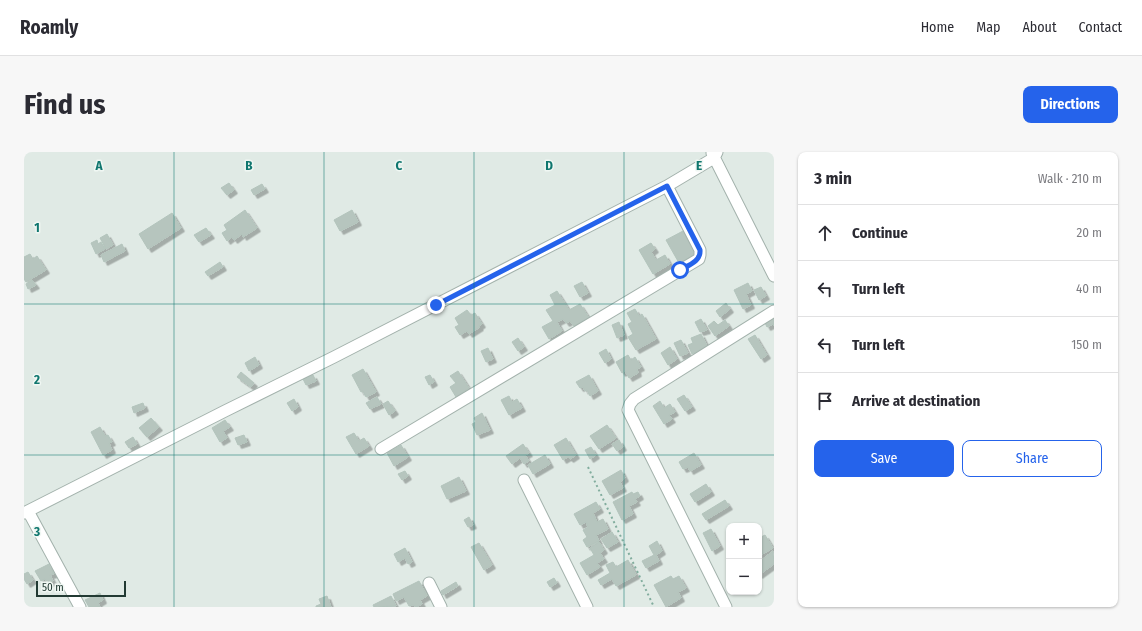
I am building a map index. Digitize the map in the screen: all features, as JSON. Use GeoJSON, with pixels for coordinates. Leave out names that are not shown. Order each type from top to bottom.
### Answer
{"type":"FeatureCollection","features":[{"type":"Feature","properties":{"kind":"street"},"geometry":{"type":"LineString","coordinates":[[80,607],[26,512],[218,414],[334,357],[667,186],[714,154],[774,276]]}},
{"type":"Feature","properties":{"kind":"street"},"geometry":{"type":"LineString","coordinates":[[381,449],[699,259],[700,250],[667,186]]}},
{"type":"Feature","properties":{"kind":"street"},"geometry":{"type":"LineString","coordinates":[[726,607],[628,410],[634,398],[774,311]]}},
{"type":"Feature","properties":{"kind":"street"},"geometry":{"type":"LineString","coordinates":[[524,480],[587,607]]}},
{"type":"Feature","properties":{"kind":"street"},"geometry":{"type":"LineString","coordinates":[[429,583],[441,607]]}},
{"type":"Feature","properties":{"kind":"path"},"geometry":{"type":"LineString","coordinates":[[588,467],[654,607]]}},
{"type":"Feature","properties":{"kind":"building"},"geometry":{"type":"Polygon","coordinates":[[[229,183],[234,190],[227,195],[221,188],[229,183]]]}},
{"type":"Feature","properties":{"kind":"building"},"geometry":{"type":"Polygon","coordinates":[[[262,184],[265,189],[254,195],[251,190],[262,184]]]}},
{"type":"Feature","properties":{"kind":"building"},"geometry":{"type":"Polygon","coordinates":[[[245,210],[257,228],[243,237],[242,234],[234,240],[232,237],[227,241],[222,233],[227,230],[224,225],[245,210]]]}},
{"type":"Feature","properties":{"kind":"building"},"geometry":{"type":"Polygon","coordinates":[[[352,210],[358,222],[340,231],[334,220],[352,210]]]}},
{"type":"Feature","properties":{"kind":"building"},"geometry":{"type":"Polygon","coordinates":[[[172,213],[181,228],[148,249],[139,234],[172,213]]]}},
{"type":"Feature","properties":{"kind":"building"},"geometry":{"type":"Polygon","coordinates":[[[206,228],[211,235],[199,242],[194,235],[206,228]]]}},
{"type":"Feature","properties":{"kind":"building"},"geometry":{"type":"Polygon","coordinates":[[[683,231],[696,254],[679,263],[666,240],[683,231]]]}},
{"type":"Feature","properties":{"kind":"building"},"geometry":{"type":"Polygon","coordinates":[[[107,234],[113,245],[106,249],[100,238],[107,234]]]}},
{"type":"Feature","properties":{"kind":"building"},"geometry":{"type":"Polygon","coordinates":[[[97,240],[98,244],[101,242],[105,249],[96,254],[91,243],[97,240]]]}},
{"type":"Feature","properties":{"kind":"building"},"geometry":{"type":"Polygon","coordinates":[[[651,243],[655,249],[651,252],[656,260],[665,255],[670,264],[653,274],[639,250],[651,243]]]}},
{"type":"Feature","properties":{"kind":"building"},"geometry":{"type":"Polygon","coordinates":[[[122,244],[125,251],[104,262],[101,255],[122,244]]]}},
{"type":"Feature","properties":{"kind":"building"},"geometry":{"type":"Polygon","coordinates":[[[30,254],[33,259],[37,256],[46,270],[26,282],[24,279],[24,257],[30,254]]]}},
{"type":"Feature","properties":{"kind":"building"},"geometry":{"type":"Polygon","coordinates":[[[220,262],[223,267],[208,276],[205,272],[220,262]]]}},
{"type":"Feature","properties":{"kind":"building"},"geometry":{"type":"Polygon","coordinates":[[[32,280],[36,285],[28,289],[26,284],[32,280]]]}},
{"type":"Feature","properties":{"kind":"building"},"geometry":{"type":"Polygon","coordinates":[[[582,282],[588,293],[580,297],[574,286],[582,282]]]}},
{"type":"Feature","properties":{"kind":"building"},"geometry":{"type":"Polygon","coordinates":[[[748,283],[752,291],[746,294],[751,305],[743,309],[734,290],[748,283]]]}},
{"type":"Feature","properties":{"kind":"building"},"geometry":{"type":"Polygon","coordinates":[[[761,287],[766,296],[759,300],[754,290],[761,287]]]}},
{"type":"Feature","properties":{"kind":"building"},"geometry":{"type":"Polygon","coordinates":[[[557,291],[569,310],[580,304],[589,318],[574,326],[570,321],[566,323],[563,319],[557,322],[562,331],[549,339],[542,327],[553,321],[546,310],[555,305],[550,295],[557,291]]]}},
{"type":"Feature","properties":{"kind":"building"},"geometry":{"type":"Polygon","coordinates":[[[726,303],[730,309],[720,317],[716,311],[726,303]]]}},
{"type":"Feature","properties":{"kind":"building"},"geometry":{"type":"Polygon","coordinates":[[[635,309],[639,316],[642,314],[656,339],[636,350],[628,337],[633,334],[628,324],[632,322],[627,313],[635,309]]]}},
{"type":"Feature","properties":{"kind":"building"},"geometry":{"type":"Polygon","coordinates":[[[467,310],[471,315],[475,313],[482,324],[469,334],[467,331],[460,335],[455,327],[459,325],[455,318],[467,310]]]}},
{"type":"Feature","properties":{"kind":"building"},"geometry":{"type":"Polygon","coordinates":[[[774,316],[774,326],[773,324],[767,327],[764,321],[774,316]]]}},
{"type":"Feature","properties":{"kind":"building"},"geometry":{"type":"Polygon","coordinates":[[[701,319],[707,330],[700,332],[695,322],[701,319]]]}},
{"type":"Feature","properties":{"kind":"building"},"geometry":{"type":"Polygon","coordinates":[[[725,320],[729,326],[715,336],[708,326],[714,321],[718,325],[725,320]]]}},
{"type":"Feature","properties":{"kind":"building"},"geometry":{"type":"Polygon","coordinates":[[[619,322],[624,335],[617,338],[612,325],[619,322]]]}},
{"type":"Feature","properties":{"kind":"building"},"geometry":{"type":"Polygon","coordinates":[[[701,334],[707,346],[692,354],[688,345],[693,343],[691,338],[701,334]]]}},
{"type":"Feature","properties":{"kind":"building"},"geometry":{"type":"Polygon","coordinates":[[[755,335],[767,355],[761,359],[748,339],[755,335]]]}},
{"type":"Feature","properties":{"kind":"building"},"geometry":{"type":"Polygon","coordinates":[[[518,338],[524,347],[518,351],[512,342],[518,338]]]}},
{"type":"Feature","properties":{"kind":"building"},"geometry":{"type":"Polygon","coordinates":[[[681,340],[688,353],[680,356],[674,343],[681,340]]]}},
{"type":"Feature","properties":{"kind":"building"},"geometry":{"type":"Polygon","coordinates":[[[670,347],[677,359],[668,365],[661,353],[670,347]]]}},
{"type":"Feature","properties":{"kind":"building"},"geometry":{"type":"Polygon","coordinates":[[[488,348],[493,359],[486,362],[481,351],[488,348]]]}},
{"type":"Feature","properties":{"kind":"building"},"geometry":{"type":"Polygon","coordinates":[[[606,349],[611,359],[605,363],[599,353],[606,349]]]}},
{"type":"Feature","properties":{"kind":"building"},"geometry":{"type":"Polygon","coordinates":[[[628,355],[631,360],[635,357],[641,367],[637,369],[638,373],[629,378],[625,371],[622,373],[616,362],[628,355]]]}},
{"type":"Feature","properties":{"kind":"building"},"geometry":{"type":"Polygon","coordinates":[[[255,357],[259,365],[249,371],[245,363],[255,357]]]}},
{"type":"Feature","properties":{"kind":"building"},"geometry":{"type":"Polygon","coordinates":[[[363,369],[376,392],[366,397],[363,391],[361,392],[352,375],[363,369]]]}},
{"type":"Feature","properties":{"kind":"building"},"geometry":{"type":"Polygon","coordinates":[[[458,371],[469,388],[456,397],[450,387],[456,383],[450,376],[458,371]]]}},
{"type":"Feature","properties":{"kind":"building"},"geometry":{"type":"Polygon","coordinates":[[[241,372],[254,383],[251,387],[237,377],[241,372]]]}},
{"type":"Feature","properties":{"kind":"building"},"geometry":{"type":"Polygon","coordinates":[[[313,375],[316,381],[306,385],[303,379],[313,375]]]}},
{"type":"Feature","properties":{"kind":"building"},"geometry":{"type":"Polygon","coordinates":[[[430,375],[434,382],[429,385],[425,377],[430,375]]]}},
{"type":"Feature","properties":{"kind":"building"},"geometry":{"type":"Polygon","coordinates":[[[589,375],[598,391],[590,396],[587,390],[585,391],[583,387],[580,388],[576,382],[589,375]]]}},
{"type":"Feature","properties":{"kind":"building"},"geometry":{"type":"Polygon","coordinates":[[[684,395],[692,407],[685,411],[677,399],[684,395]]]}},
{"type":"Feature","properties":{"kind":"building"},"geometry":{"type":"Polygon","coordinates":[[[509,396],[512,402],[517,399],[522,408],[509,415],[501,400],[509,396]]]}},
{"type":"Feature","properties":{"kind":"building"},"geometry":{"type":"Polygon","coordinates":[[[377,397],[381,404],[370,409],[366,403],[377,397]]]}},
{"type":"Feature","properties":{"kind":"building"},"geometry":{"type":"Polygon","coordinates":[[[294,399],[298,407],[292,411],[287,403],[294,399]]]}},
{"type":"Feature","properties":{"kind":"building"},"geometry":{"type":"Polygon","coordinates":[[[388,401],[395,411],[389,415],[383,404],[388,401]]]}},
{"type":"Feature","properties":{"kind":"building"},"geometry":{"type":"Polygon","coordinates":[[[660,401],[664,408],[670,404],[675,412],[669,415],[672,419],[664,424],[653,406],[660,401]]]}},
{"type":"Feature","properties":{"kind":"building"},"geometry":{"type":"Polygon","coordinates":[[[143,403],[145,408],[134,413],[132,407],[143,403]]]}},
{"type":"Feature","properties":{"kind":"building"},"geometry":{"type":"Polygon","coordinates":[[[482,413],[490,430],[477,435],[472,424],[476,422],[474,418],[482,413]]]}},
{"type":"Feature","properties":{"kind":"building"},"geometry":{"type":"Polygon","coordinates":[[[151,418],[159,427],[147,437],[139,428],[151,418]]]}},
{"type":"Feature","properties":{"kind":"building"},"geometry":{"type":"Polygon","coordinates":[[[225,420],[230,427],[223,431],[227,438],[220,442],[212,428],[225,420]]]}},
{"type":"Feature","properties":{"kind":"building"},"geometry":{"type":"Polygon","coordinates":[[[607,425],[616,438],[599,449],[590,436],[607,425]]]}},
{"type":"Feature","properties":{"kind":"building"},"geometry":{"type":"Polygon","coordinates":[[[100,427],[105,436],[108,435],[112,442],[109,443],[112,450],[103,455],[91,432],[100,427]]]}},
{"type":"Feature","properties":{"kind":"building"},"geometry":{"type":"Polygon","coordinates":[[[354,433],[359,441],[364,438],[369,446],[356,454],[346,437],[354,433]]]}},
{"type":"Feature","properties":{"kind":"building"},"geometry":{"type":"Polygon","coordinates":[[[244,435],[247,442],[238,445],[235,438],[244,435]]]}},
{"type":"Feature","properties":{"kind":"building"},"geometry":{"type":"Polygon","coordinates":[[[133,437],[137,444],[129,448],[125,442],[133,437]]]}},
{"type":"Feature","properties":{"kind":"building"},"geometry":{"type":"Polygon","coordinates":[[[566,438],[576,455],[570,459],[568,457],[563,460],[554,445],[566,438]]]}},
{"type":"Feature","properties":{"kind":"building"},"geometry":{"type":"Polygon","coordinates":[[[619,440],[623,447],[617,451],[612,444],[619,440]]]}},
{"type":"Feature","properties":{"kind":"building"},"geometry":{"type":"Polygon","coordinates":[[[523,444],[529,453],[525,455],[529,461],[524,464],[520,458],[512,464],[506,456],[523,444]]]}},
{"type":"Feature","properties":{"kind":"building"},"geometry":{"type":"Polygon","coordinates":[[[401,445],[408,457],[394,466],[387,453],[401,445]]]}},
{"type":"Feature","properties":{"kind":"building"},"geometry":{"type":"Polygon","coordinates":[[[591,447],[596,455],[590,459],[585,450],[591,447]]]}},
{"type":"Feature","properties":{"kind":"building"},"geometry":{"type":"Polygon","coordinates":[[[694,453],[701,465],[690,471],[688,467],[683,469],[679,462],[694,453]]]}},
{"type":"Feature","properties":{"kind":"building"},"geometry":{"type":"Polygon","coordinates":[[[545,455],[550,464],[533,474],[528,465],[545,455]]]}},
{"type":"Feature","properties":{"kind":"building"},"geometry":{"type":"Polygon","coordinates":[[[621,470],[625,478],[620,482],[623,488],[610,495],[602,481],[621,470]]]}},
{"type":"Feature","properties":{"kind":"building"},"geometry":{"type":"Polygon","coordinates":[[[405,471],[408,476],[402,480],[398,474],[405,471]]]}},
{"type":"Feature","properties":{"kind":"building"},"geometry":{"type":"Polygon","coordinates":[[[459,477],[466,491],[447,499],[441,486],[459,477]]]}},
{"type":"Feature","properties":{"kind":"building"},"geometry":{"type":"Polygon","coordinates":[[[706,484],[711,492],[695,502],[690,494],[706,484]]]}},
{"type":"Feature","properties":{"kind":"building"},"geometry":{"type":"Polygon","coordinates":[[[632,492],[633,494],[638,492],[640,496],[635,499],[637,502],[629,506],[633,514],[622,520],[613,502],[632,492]]]}},
{"type":"Feature","properties":{"kind":"building"},"geometry":{"type":"Polygon","coordinates":[[[725,500],[729,506],[706,520],[702,514],[725,500]]]}},
{"type":"Feature","properties":{"kind":"building"},"geometry":{"type":"Polygon","coordinates":[[[596,502],[600,509],[593,513],[597,522],[603,519],[608,529],[596,535],[599,541],[587,547],[583,540],[587,537],[583,530],[588,527],[586,522],[580,525],[574,514],[596,502]]]}},
{"type":"Feature","properties":{"kind":"building"},"geometry":{"type":"Polygon","coordinates":[[[469,517],[473,525],[468,527],[464,520],[469,517]]]}},
{"type":"Feature","properties":{"kind":"building"},"geometry":{"type":"Polygon","coordinates":[[[711,529],[720,546],[712,551],[703,533],[711,529]]]}},
{"type":"Feature","properties":{"kind":"building"},"geometry":{"type":"Polygon","coordinates":[[[612,532],[618,542],[607,548],[601,539],[612,532]]]}},
{"type":"Feature","properties":{"kind":"building"},"geometry":{"type":"Polygon","coordinates":[[[765,535],[773,548],[762,554],[762,536],[765,535]]]}},
{"type":"Feature","properties":{"kind":"building"},"geometry":{"type":"Polygon","coordinates":[[[657,541],[662,551],[656,555],[659,561],[646,568],[642,561],[654,555],[649,546],[657,541]]]}},
{"type":"Feature","properties":{"kind":"building"},"geometry":{"type":"Polygon","coordinates":[[[599,542],[604,550],[600,553],[604,559],[597,563],[600,567],[587,575],[580,563],[594,555],[590,548],[599,542]]]}},
{"type":"Feature","properties":{"kind":"building"},"geometry":{"type":"Polygon","coordinates":[[[479,543],[492,565],[484,570],[471,547],[479,543]]]}},
{"type":"Feature","properties":{"kind":"building"},"geometry":{"type":"Polygon","coordinates":[[[405,548],[412,562],[408,564],[405,558],[398,562],[394,554],[405,548]]]}},
{"type":"Feature","properties":{"kind":"building"},"geometry":{"type":"Polygon","coordinates":[[[773,551],[774,564],[762,573],[762,560],[773,551]]]}},
{"type":"Feature","properties":{"kind":"building"},"geometry":{"type":"Polygon","coordinates":[[[628,560],[636,575],[616,586],[612,579],[601,585],[598,580],[610,573],[606,565],[613,562],[616,567],[628,560]]]}},
{"type":"Feature","properties":{"kind":"building"},"geometry":{"type":"Polygon","coordinates":[[[49,564],[54,574],[50,575],[53,581],[48,584],[45,579],[41,581],[35,571],[49,564]]]}},
{"type":"Feature","properties":{"kind":"building"},"geometry":{"type":"Polygon","coordinates":[[[28,572],[33,580],[27,584],[24,579],[24,574],[28,572]]]}},
{"type":"Feature","properties":{"kind":"building"},"geometry":{"type":"Polygon","coordinates":[[[671,576],[673,579],[679,576],[686,588],[678,592],[681,598],[666,607],[654,585],[671,576]]]}},
{"type":"Feature","properties":{"kind":"building"},"geometry":{"type":"Polygon","coordinates":[[[554,578],[557,583],[550,587],[547,582],[554,578]]]}},
{"type":"Feature","properties":{"kind":"building"},"geometry":{"type":"Polygon","coordinates":[[[419,581],[427,596],[420,600],[422,604],[416,607],[413,605],[409,606],[404,597],[396,601],[393,594],[419,581]]]}},
{"type":"Feature","properties":{"kind":"building"},"geometry":{"type":"Polygon","coordinates":[[[456,582],[458,586],[443,595],[441,591],[456,582]]]}},
{"type":"Feature","properties":{"kind":"building"},"geometry":{"type":"Polygon","coordinates":[[[100,593],[103,600],[98,603],[100,607],[89,607],[85,600],[100,593]]]}},
{"type":"Feature","properties":{"kind":"building"},"geometry":{"type":"Polygon","coordinates":[[[327,596],[331,607],[316,607],[321,604],[319,599],[327,596]]]}},
{"type":"Feature","properties":{"kind":"building"},"geometry":{"type":"Polygon","coordinates":[[[391,596],[396,606],[374,607],[373,605],[391,596]]]}},
{"type":"Feature","properties":{"kind":"route"},"geometry":{"type":"LineString","coordinates":[[436,305],[667,186],[700,250],[699,259],[680,270]]}}]}
